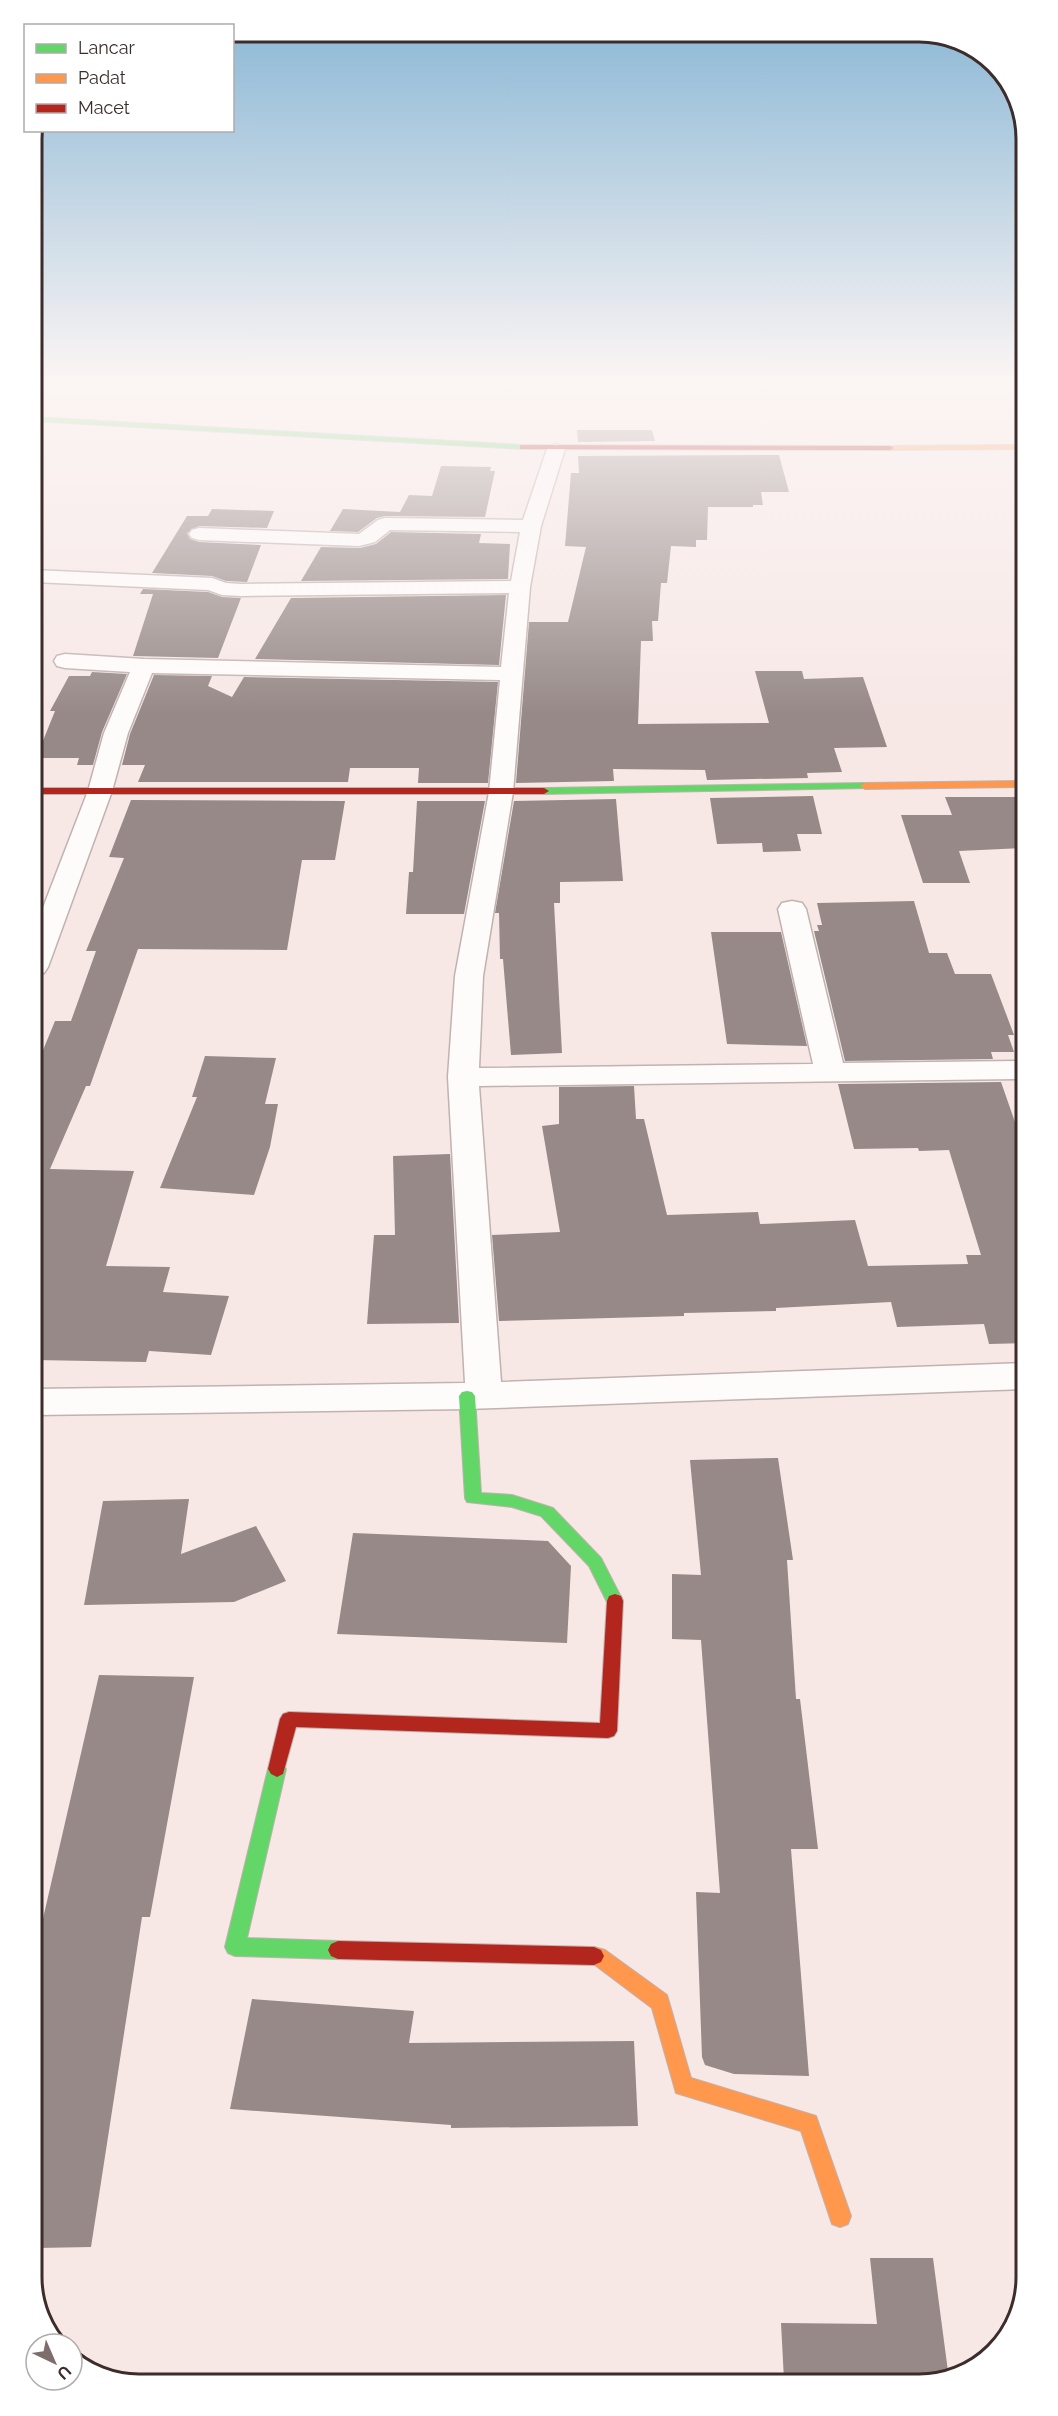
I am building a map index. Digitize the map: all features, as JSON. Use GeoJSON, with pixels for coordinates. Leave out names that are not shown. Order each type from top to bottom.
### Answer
{"type":"FeatureCollection","features":[{"type":"Feature","properties":{"kind":"street"},"geometry":{"type":"LineString","coordinates":[[543,490],[531,526],[520,587],[501,792],[469,976],[463,1077],[475,1396],[473,1498],[512,1500],[547,1512],[595,1562],[615,1601],[608,1731],[289,1719],[235,1947],[598,1956],[660,2002],[683,2086],[809,2123],[840,2217]]}},
{"type":"Feature","properties":{"kind":"street"},"geometry":{"type":"LineString","coordinates":[[199,534],[359,540],[368,538],[385,524],[531,526]]}},
{"type":"Feature","properties":{"kind":"street"},"geometry":{"type":"LineString","coordinates":[[42,576],[212,584],[222,589],[241,590],[520,587]]}},
{"type":"Feature","properties":{"kind":"street"},"geometry":{"type":"LineString","coordinates":[[65,661],[144,666],[513,674]]}},
{"type":"Feature","properties":{"kind":"street"},"geometry":{"type":"LineString","coordinates":[[42,946],[100,791],[116,733],[144,666]]}},
{"type":"Feature","properties":{"kind":"street"},"geometry":{"type":"LineString","coordinates":[[42,791],[501,792],[1016,784]]}},
{"type":"Feature","properties":{"kind":"street"},"geometry":{"type":"LineString","coordinates":[[792,909],[830,1072]]}},
{"type":"Feature","properties":{"kind":"street"},"geometry":{"type":"LineString","coordinates":[[463,1077],[1016,1071]]}},
{"type":"Feature","properties":{"kind":"street"},"geometry":{"type":"LineString","coordinates":[[42,1402],[179,1398],[475,1396],[1016,1376]]}},
{"type":"Feature","properties":{"kind":"building"},"geometry":{"type":"Polygon","coordinates":[[[434,490],[491,490],[485,517],[385,516],[377,518],[358,532],[330,531],[343,509],[400,512],[409,495],[432,496],[434,490]]]}},
{"type":"Feature","properties":{"kind":"building"},"geometry":{"type":"Polygon","coordinates":[[[570,490],[788,490],[789,492],[761,492],[763,505],[708,507],[707,540],[696,540],[696,547],[671,546],[667,583],[661,583],[658,621],[652,621],[653,641],[641,641],[638,724],[769,723],[755,671],[802,671],[804,679],[863,677],[887,747],[834,748],[842,772],[807,773],[808,778],[707,780],[705,770],[613,769],[614,781],[516,783],[529,622],[568,622],[586,547],[565,546],[570,490]]]}},
{"type":"Feature","properties":{"kind":"building"},"geometry":{"type":"Polygon","coordinates":[[[212,509],[274,511],[267,528],[199,526],[187,533],[190,539],[199,542],[261,545],[247,582],[226,581],[212,576],[152,573],[187,516],[208,516],[212,509]]]}},
{"type":"Feature","properties":{"kind":"building"},"geometry":{"type":"Polygon","coordinates":[[[391,532],[481,534],[479,543],[510,544],[508,579],[301,581],[321,547],[360,548],[376,544],[391,532]]]}},
{"type":"Feature","properties":{"kind":"building"},"geometry":{"type":"Polygon","coordinates":[[[143,589],[208,592],[222,597],[241,598],[218,658],[133,656],[153,594],[140,594],[143,589]]]}},
{"type":"Feature","properties":{"kind":"building"},"geometry":{"type":"Polygon","coordinates":[[[506,595],[499,665],[255,659],[291,598],[506,595]]]}},
{"type":"Feature","properties":{"kind":"building"},"geometry":{"type":"Polygon","coordinates":[[[92,672],[127,674],[102,732],[93,765],[77,765],[79,758],[42,758],[42,743],[55,711],[50,711],[69,676],[90,676],[92,672]]]}},
{"type":"Feature","properties":{"kind":"building"},"geometry":{"type":"Polygon","coordinates":[[[154,675],[212,676],[208,686],[232,697],[244,677],[498,682],[488,783],[418,783],[419,768],[350,768],[348,782],[138,782],[145,765],[122,765],[130,734],[154,675]]]}},
{"type":"Feature","properties":{"kind":"building"},"geometry":{"type":"Polygon","coordinates":[[[813,796],[822,834],[797,834],[801,851],[763,852],[762,843],[717,844],[710,798],[813,796]]]}},
{"type":"Feature","properties":{"kind":"building"},"geometry":{"type":"Polygon","coordinates":[[[945,797],[1016,797],[1016,848],[959,851],[970,883],[923,883],[901,815],[952,815],[945,797]]]}},
{"type":"Feature","properties":{"kind":"building"},"geometry":{"type":"Polygon","coordinates":[[[616,799],[623,881],[560,882],[560,903],[554,903],[562,1053],[511,1055],[503,959],[500,959],[499,913],[495,913],[514,801],[616,799]]]}},
{"type":"Feature","properties":{"kind":"building"},"geometry":{"type":"Polygon","coordinates":[[[131,800],[345,801],[335,860],[302,860],[287,950],[138,949],[90,1086],[86,1086],[50,1169],[134,1171],[106,1266],[170,1267],[163,1292],[229,1296],[211,1355],[149,1351],[146,1362],[42,1360],[42,1053],[55,1021],[71,1021],[96,951],[86,951],[124,858],[109,857],[131,800]]]}},
{"type":"Feature","properties":{"kind":"building"},"geometry":{"type":"Polygon","coordinates":[[[417,801],[485,801],[464,914],[406,914],[409,872],[413,872],[417,801]]]}},
{"type":"Feature","properties":{"kind":"building"},"geometry":{"type":"Polygon","coordinates":[[[914,901],[929,953],[947,953],[955,974],[991,974],[1014,1035],[1008,1035],[1014,1052],[991,1052],[993,1059],[845,1061],[814,931],[819,931],[817,925],[822,925],[817,903],[914,901]]]}},
{"type":"Feature","properties":{"kind":"building"},"geometry":{"type":"Polygon","coordinates":[[[711,932],[781,932],[807,1046],[727,1044],[711,932]]]}},
{"type":"Feature","properties":{"kind":"building"},"geometry":{"type":"Polygon","coordinates":[[[205,1056],[276,1058],[265,1104],[278,1104],[270,1147],[254,1195],[160,1188],[197,1097],[192,1097],[205,1056]]]}},
{"type":"Feature","properties":{"kind":"building"},"geometry":{"type":"Polygon","coordinates":[[[1001,1082],[1016,1125],[1016,1343],[989,1344],[984,1324],[897,1327],[891,1302],[776,1308],[776,1311],[684,1313],[684,1316],[499,1321],[492,1235],[560,1232],[542,1126],[559,1124],[559,1087],[634,1086],[636,1119],[644,1119],[667,1215],[758,1212],[760,1224],[855,1220],[868,1266],[968,1264],[966,1255],[981,1255],[949,1150],[854,1149],[838,1084],[1001,1082]]]}},
{"type":"Feature","properties":{"kind":"building"},"geometry":{"type":"Polygon","coordinates":[[[450,1154],[459,1323],[367,1324],[374,1235],[395,1235],[393,1156],[450,1154]]]}},
{"type":"Feature","properties":{"kind":"building"},"geometry":{"type":"Polygon","coordinates":[[[778,1458],[793,1560],[787,1560],[796,1699],[800,1699],[818,1849],[791,1849],[809,2076],[734,2074],[705,2065],[702,2057],[696,1892],[720,1893],[701,1640],[672,1639],[672,1574],[701,1575],[690,1460],[778,1458]]]}},
{"type":"Feature","properties":{"kind":"building"},"geometry":{"type":"Polygon","coordinates":[[[189,1499],[181,1554],[256,1526],[286,1581],[234,1602],[84,1605],[103,1501],[189,1499]]]}},
{"type":"Feature","properties":{"kind":"building"},"geometry":{"type":"Polygon","coordinates":[[[353,1533],[548,1541],[571,1566],[567,1643],[337,1634],[353,1533]]]}},
{"type":"Feature","properties":{"kind":"building"},"geometry":{"type":"Polygon","coordinates":[[[99,1675],[194,1677],[150,1917],[142,1917],[91,2247],[42,2248],[42,1923],[99,1675]]]}},
{"type":"Feature","properties":{"kind":"building"},"geometry":{"type":"Polygon","coordinates":[[[252,1999],[414,2011],[409,2043],[634,2041],[638,2126],[451,2128],[451,2125],[230,2109],[252,1999]]]}},
{"type":"Feature","properties":{"kind":"building"},"geometry":{"type":"Polygon","coordinates":[[[870,2258],[933,2258],[948,2369],[919,2374],[784,2374],[781,2323],[877,2324],[870,2258]]]}},
{"type":"Feature","properties":{"kind":"traffic: fast"},"geometry":{"type":"LineString","coordinates":[[544,791],[865,786]]}},
{"type":"Feature","properties":{"kind":"traffic: fast"},"geometry":{"type":"LineString","coordinates":[[467,1396],[473,1498],[512,1501],[547,1512],[595,1562],[615,1601]]}},
{"type":"Feature","properties":{"kind":"traffic: fast"},"geometry":{"type":"LineString","coordinates":[[277,1769],[235,1947],[338,1950]]}},
{"type":"Feature","properties":{"kind":"traffic: slow"},"geometry":{"type":"LineString","coordinates":[[865,786],[1016,784]]}},
{"type":"Feature","properties":{"kind":"traffic: slow"},"geometry":{"type":"LineString","coordinates":[[594,1956],[598,1956],[660,2002],[683,2086],[809,2123],[840,2216]]}},
{"type":"Feature","properties":{"kind":"traffic: jam"},"geometry":{"type":"LineString","coordinates":[[42,791],[544,791]]}},
{"type":"Feature","properties":{"kind":"traffic: jam"},"geometry":{"type":"LineString","coordinates":[[277,1769],[289,1719],[608,1731],[615,1601]]}},
{"type":"Feature","properties":{"kind":"traffic: jam"},"geometry":{"type":"LineString","coordinates":[[338,1950],[594,1956]]}}]}
